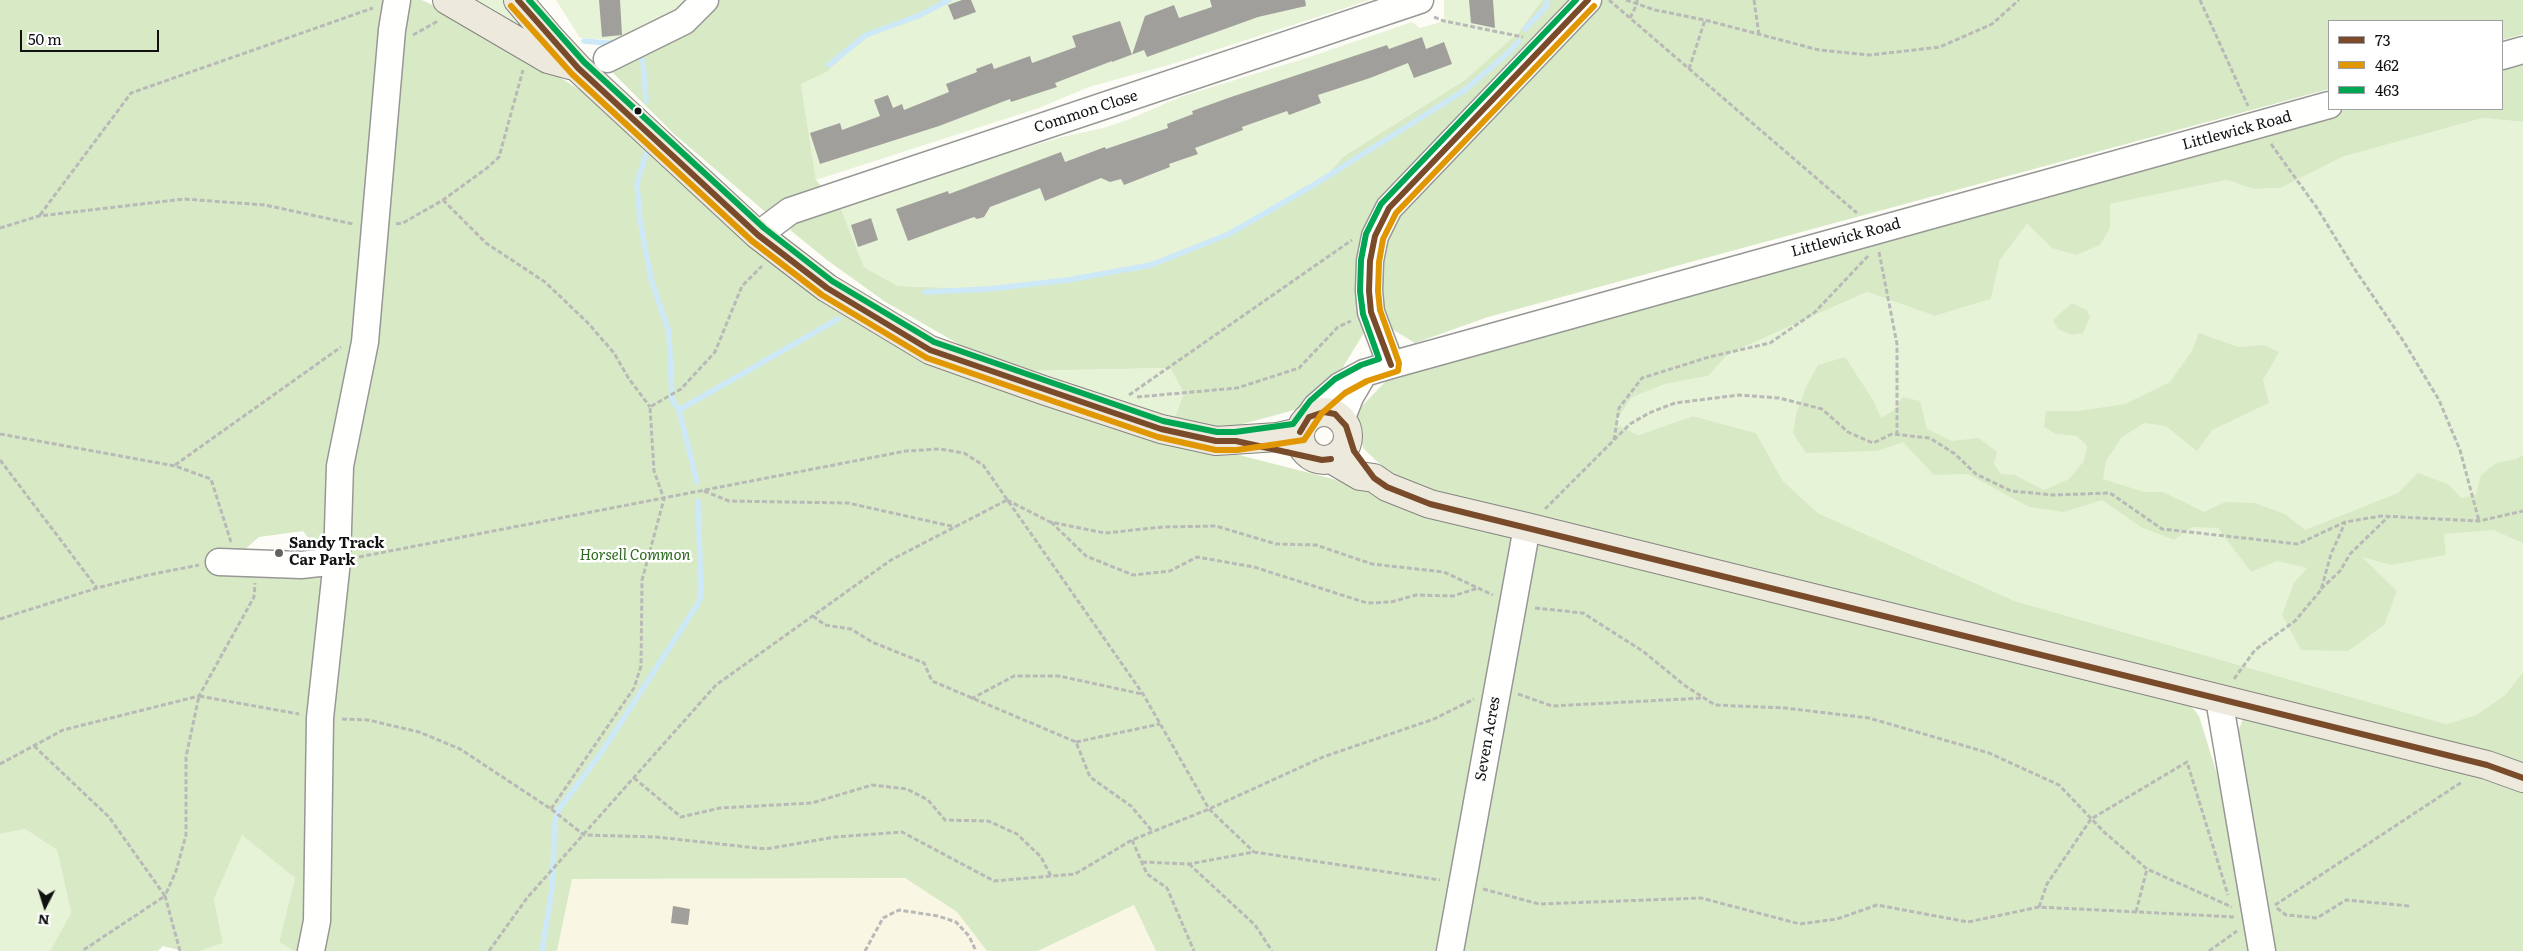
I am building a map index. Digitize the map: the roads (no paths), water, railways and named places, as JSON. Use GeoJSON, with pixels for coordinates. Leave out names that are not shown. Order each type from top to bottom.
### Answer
{"type":"FeatureCollection","features":[{"type":"Feature","properties":{"kind":"main road"},"geometry":{"type":"LineString","coordinates":[[518,0],[578,68],[768,242],[828,288],[930,350],[1161,429],[1216,440],[1312,441],[1342,452],[1345,429]]}},
{"type":"Feature","properties":{"kind":"main road"},"geometry":{"type":"LineString","coordinates":[[445,9],[529,48],[548,59],[578,68]]}},
{"type":"Feature","properties":{"kind":"main road"},"geometry":{"type":"LineString","coordinates":[[1312,441],[1324,412],[1335,414],[1345,429],[1354,451],[1374,478],[1387,487],[1430,504],[1527,526],[2487,765],[2523,778]]}},
{"type":"Feature","properties":{"kind":"main road"},"geometry":{"type":"LineString","coordinates":[[1312,441],[1360,476],[1374,478]]}},
{"type":"Feature","properties":{"kind":"street"},"geometry":{"type":"LineString","coordinates":[[607,58],[684,21],[705,0]]}},
{"type":"Feature","properties":{"kind":"street"},"geometry":{"type":"LineString","coordinates":[[1391,365],[1370,312],[1370,262],[1375,236],[1389,208],[1588,0]]}},
{"type":"Feature","properties":{"kind":"street"},"geometry":{"type":"LineString","coordinates":[[311,951],[317,921],[320,718],[338,561],[340,466],[366,330],[391,38],[385,2]]}},
{"type":"Feature","properties":{"kind":"street","name":"Common Close"},"geometry":{"type":"LineString","coordinates":[[768,242],[790,211],[1423,4]]}},
{"type":"Feature","properties":{"kind":"street"},"geometry":{"type":"LineString","coordinates":[[2503,56],[2523,50]]}},
{"type":"Feature","properties":{"kind":"street","name":"Littlewick Road"},"geometry":{"type":"LineString","coordinates":[[1312,441],[1316,406],[1340,386],[1364,373],[2328,105]]}},
{"type":"Feature","properties":{"kind":"street"},"geometry":{"type":"LineString","coordinates":[[1345,429],[1350,397],[1364,373]]}},
{"type":"Feature","properties":{"kind":"street","name":"Seven Acres"},"geometry":{"type":"LineString","coordinates":[[1450,951],[1527,526]]}},
{"type":"Feature","properties":{"kind":"street"},"geometry":{"type":"LineString","coordinates":[[238,562],[301,565],[338,561]]}},
{"type":"Feature","properties":{"kind":"street"},"geometry":{"type":"LineString","coordinates":[[2218,699],[2266,912],[2262,951]]}},
{"type":"Feature","properties":{"kind":"waterway"},"geometry":{"type":"LineString","coordinates":[[829,65],[866,35],[918,16],[949,0]]}},
{"type":"Feature","properties":{"kind":"waterway"},"geometry":{"type":"LineString","coordinates":[[1525,29],[1547,6],[1547,0]]}},
{"type":"Feature","properties":{"kind":"waterway"},"geometry":{"type":"LineString","coordinates":[[584,41],[617,42]]}},
{"type":"Feature","properties":{"kind":"waterway"},"geometry":{"type":"LineString","coordinates":[[925,292],[989,289],[1068,280],[1151,265],[1229,234],[1312,186],[1465,90],[1519,41]]}},
{"type":"Feature","properties":{"kind":"waterway"},"geometry":{"type":"LineString","coordinates":[[638,51],[643,62],[646,101]]}},
{"type":"Feature","properties":{"kind":"waterway"},"geometry":{"type":"LineString","coordinates":[[646,154],[637,183],[640,220],[651,279],[669,332],[672,399],[679,410],[697,482]]}},
{"type":"Feature","properties":{"kind":"waterway"},"geometry":{"type":"LineString","coordinates":[[679,410],[838,319]]}},
{"type":"Feature","properties":{"kind":"waterway"},"geometry":{"type":"LineString","coordinates":[[542,951],[552,889],[555,821],[559,809],[601,753],[699,602],[701,594],[698,501]]}},
{"type":"Feature","properties":{"kind":"place","name":"Sandy Track Car Park"},"geometry":{"type":"Point","coordinates":[279,553]}},
{"type":"Feature","properties":{"kind":"park label","name":"Horsell Common"},"geometry":{"type":"Point","coordinates":[635,556]}}]}
